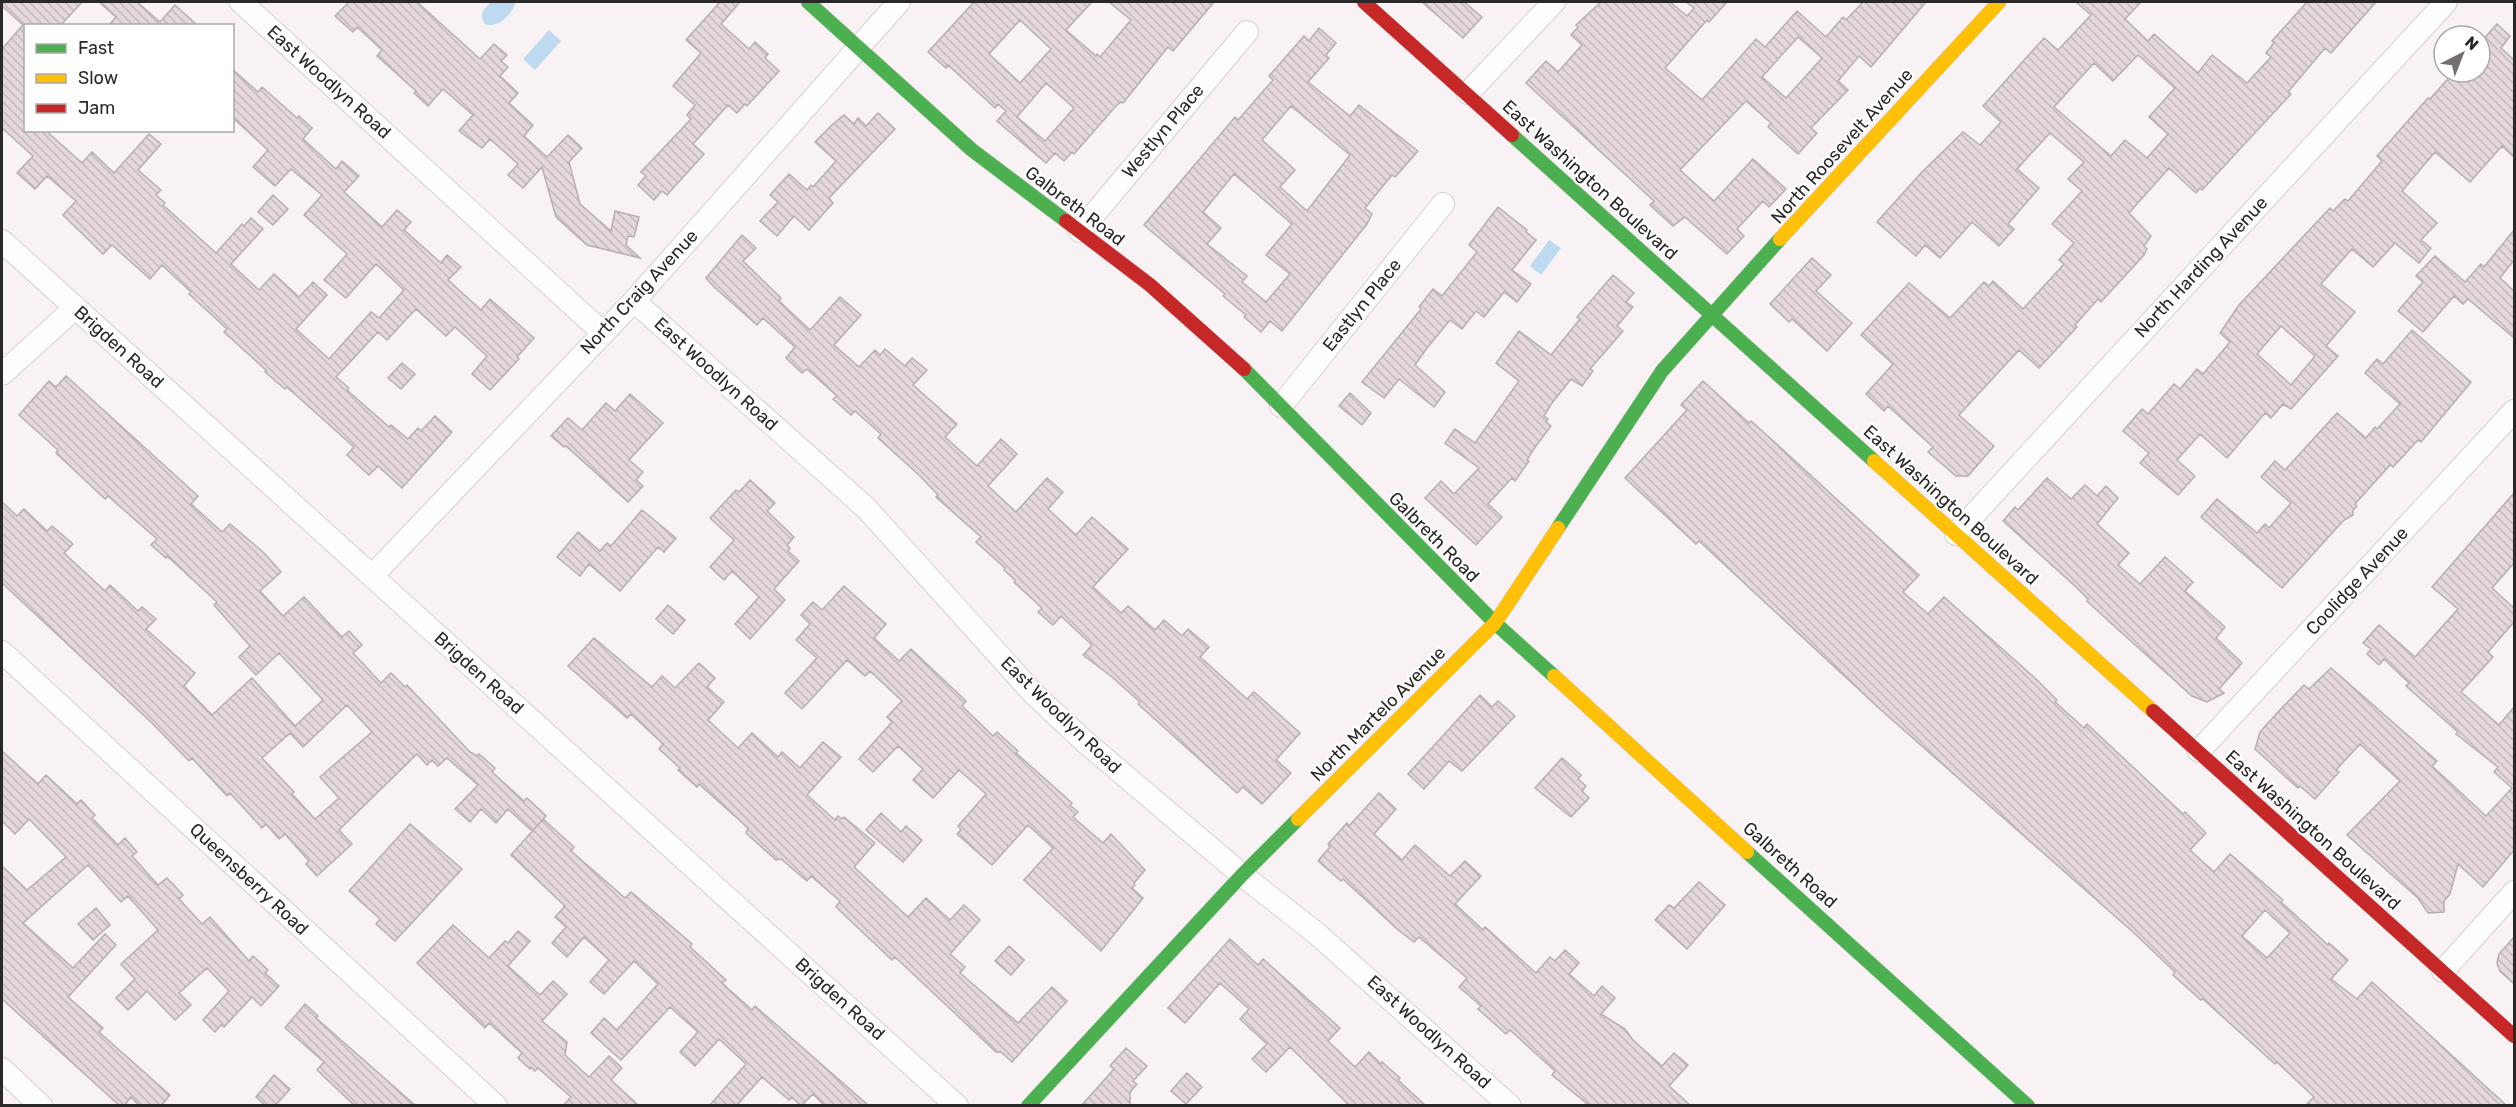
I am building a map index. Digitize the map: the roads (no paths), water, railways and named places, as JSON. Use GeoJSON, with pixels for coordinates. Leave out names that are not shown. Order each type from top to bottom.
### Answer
{"type":"FeatureCollection","features":[{"type":"Feature","properties":{"kind":"street","name":"East Woodlyn Road"},"geometry":{"type":"LineString","coordinates":[[241,2],[602,332]]}},
{"type":"Feature","properties":{"kind":"street","name":"Galbreth Road"},"geometry":{"type":"LineString","coordinates":[[808,2],[972,150],[1150,285],[1232,357],[1495,623],[2028,1106]]}},
{"type":"Feature","properties":{"kind":"street","name":"North Craig Avenue"},"geometry":{"type":"LineString","coordinates":[[372,576],[634,301],[899,2]]}},
{"type":"Feature","properties":{"kind":"street","name":"East Washington Boulevard"},"geometry":{"type":"LineString","coordinates":[[1364,2],[1468,93],[2514,1036]]}},
{"type":"Feature","properties":{"kind":"street"},"geometry":{"type":"LineString","coordinates":[[1468,93],[1554,2]]}},
{"type":"Feature","properties":{"kind":"street","name":"North Roosevelt Avenue"},"geometry":{"type":"LineString","coordinates":[[1711,314],[1999,2]]}},
{"type":"Feature","properties":{"kind":"street","name":"North Harding Avenue"},"geometry":{"type":"LineString","coordinates":[[1956,534],[2446,2]]}},
{"type":"Feature","properties":{"kind":"street","name":"Westlyn Place"},"geometry":{"type":"LineString","coordinates":[[1080,231],[1247,32]]}},
{"type":"Feature","properties":{"kind":"street","name":"Eastlyn Place"},"geometry":{"type":"LineString","coordinates":[[1281,406],[1443,204]]}},
{"type":"Feature","properties":{"kind":"street","name":"Brigden Road"},"geometry":{"type":"LineString","coordinates":[[2,241],[957,1106]]}},
{"type":"Feature","properties":{"kind":"street","name":"East Woodlyn Road"},"geometry":{"type":"LineString","coordinates":[[634,301],[866,508],[1019,678],[1084,741],[1242,875],[1325,940],[1510,1106]]}},
{"type":"Feature","properties":{"kind":"street"},"geometry":{"type":"LineString","coordinates":[[2,374],[75,308]]}},
{"type":"Feature","properties":{"kind":"street","name":"North Martelo Avenue"},"geometry":{"type":"LineString","coordinates":[[1028,1106],[1242,875],[1495,623],[1662,371],[1711,314]]}},
{"type":"Feature","properties":{"kind":"street","name":"Coolidge Avenue"},"geometry":{"type":"LineString","coordinates":[[2199,751],[2514,411]]}},
{"type":"Feature","properties":{"kind":"street","name":"Queensberry Road"},"geometry":{"type":"LineString","coordinates":[[2,652],[496,1106]]}},
{"type":"Feature","properties":{"kind":"street"},"geometry":{"type":"LineString","coordinates":[[2443,971],[2514,892]]}},
{"type":"Feature","properties":{"kind":"street"},"geometry":{"type":"LineString","coordinates":[[2,1069],[42,1106]]}},
{"type":"Feature","properties":{"kind":"water"},"geometry":{"type":"Polygon","coordinates":[[[491,2],[516,2],[504,19],[490,25],[485,24],[482,14],[491,2]]]}},
{"type":"Feature","properties":{"kind":"water"},"geometry":{"type":"Polygon","coordinates":[[[549,30],[561,41],[535,70],[523,59],[549,30]]]}},
{"type":"Feature","properties":{"kind":"water"},"geometry":{"type":"Polygon","coordinates":[[[1549,240],[1561,248],[1541,275],[1530,266],[1549,240]]]}}]}
